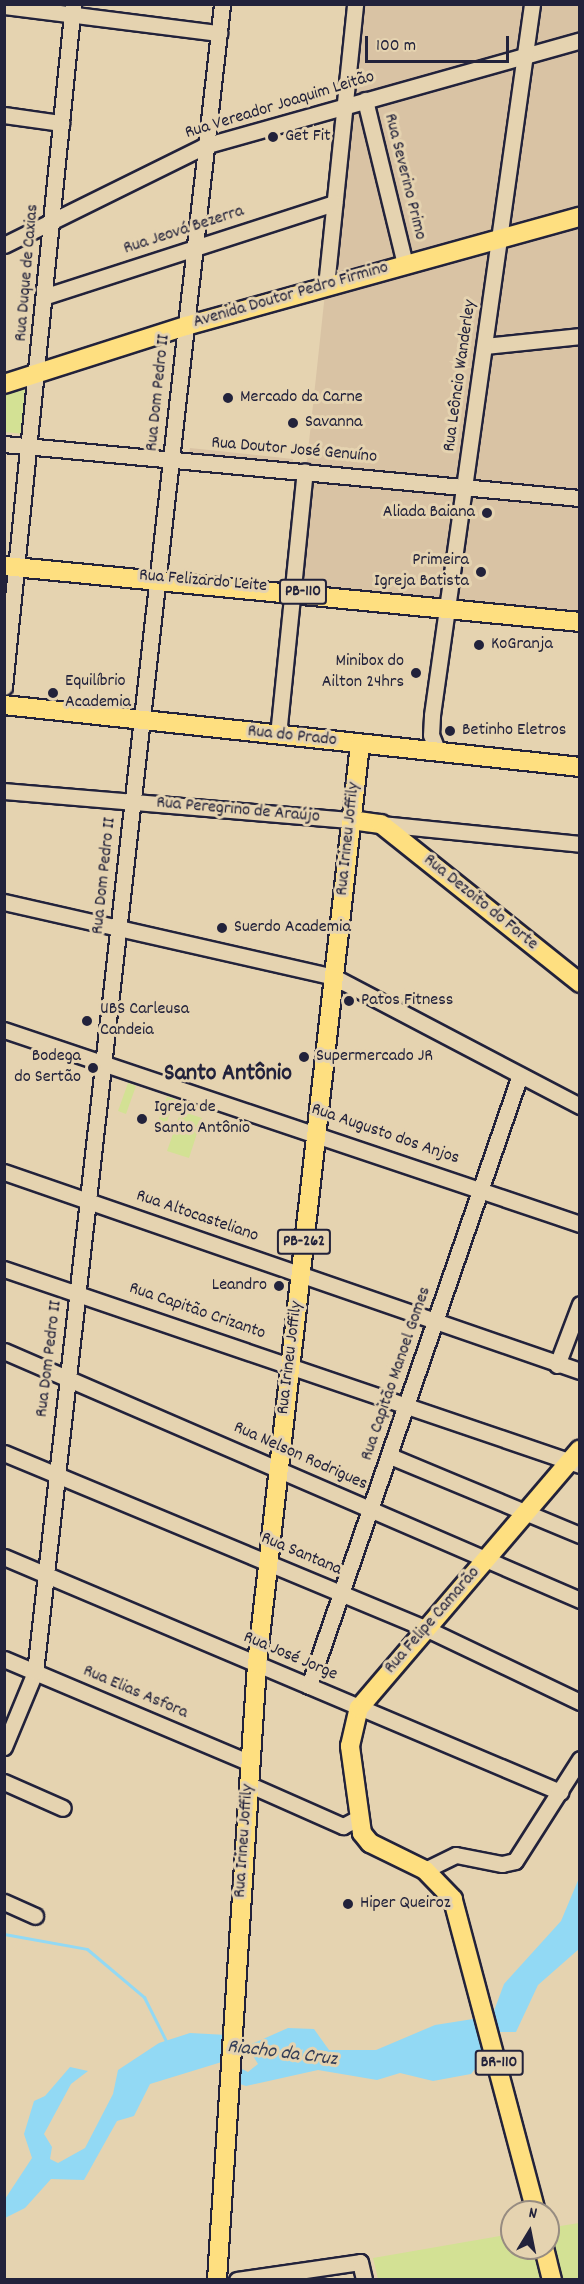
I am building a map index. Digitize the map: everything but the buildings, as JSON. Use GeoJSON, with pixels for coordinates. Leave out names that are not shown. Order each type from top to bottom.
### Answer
{"type":"FeatureCollection","features":[{"type":"Feature","properties":{"kind":"main road","name":"Avenida Doutor Pedro Firmino"},"geometry":{"type":"LineString","coordinates":[[4,384],[186,326],[579,217]]}},
{"type":"Feature","properties":{"kind":"main road","name":"Rua Felizardo Leite"},"geometry":{"type":"LineString","coordinates":[[11,566],[158,577],[579,622]]}},
{"type":"Feature","properties":{"kind":"main road","name":"Rua do Prado"},"geometry":{"type":"LineString","coordinates":[[4,705],[579,767]]}},
{"type":"Feature","properties":{"kind":"main road","name":"Rua Irineu Joffily"},"geometry":{"type":"LineString","coordinates":[[217,2280],[257,1664],[360,744]]}},
{"type":"Feature","properties":{"kind":"main road","name":"Rua Peregrino de Araújo"},"geometry":{"type":"LineString","coordinates":[[351,820],[381,824]]}},
{"type":"Feature","properties":{"kind":"main road","name":"Rua Dezoito do Forte"},"geometry":{"type":"LineString","coordinates":[[381,824],[579,983]]}},
{"type":"Feature","properties":{"kind":"main road","name":"Rua Felipe Camarão"},"geometry":{"type":"LineString","coordinates":[[358,1818],[350,1746],[359,1708],[525,1512],[576,1458]]}},
{"type":"Feature","properties":{"kind":"main road","name":"BR-110"},"geometry":{"type":"LineString","coordinates":[[358,1818],[370,1843],[424,1870],[453,1899],[529,2175],[534,2200]]}},
{"type":"Feature","properties":{"kind":"main road"},"geometry":{"type":"LineString","coordinates":[[547,2260],[552,2280]]}},
{"type":"Feature","properties":{"kind":"street","name":"Rua Dom Pedro II"},"geometry":{"type":"LineString","coordinates":[[4,1747],[34,1672],[196,248],[204,146],[222,4]]}},
{"type":"Feature","properties":{"kind":"street"},"geometry":{"type":"LineString","coordinates":[[326,286],[355,4]]}},
{"type":"Feature","properties":{"kind":"street","name":"Rua Leôncio Wanderley"},"geometry":{"type":"LineString","coordinates":[[438,752],[431,727],[532,4]]}},
{"type":"Feature","properties":{"kind":"street"},"geometry":{"type":"LineString","coordinates":[[4,6],[72,11],[219,33]]}},
{"type":"Feature","properties":{"kind":"street","name":"Rua Duque de Caxias"},"geometry":{"type":"LineString","coordinates":[[4,687],[11,566],[39,374],[72,11]]}},
{"type":"Feature","properties":{"kind":"street","name":"Rua Vereador Joaquim Leitão"},"geometry":{"type":"LineString","coordinates":[[4,245],[204,146],[579,40]]}},
{"type":"Feature","properties":{"kind":"street","name":"Rua Severino Primo"},"geometry":{"type":"LineString","coordinates":[[365,99],[405,264]]}},
{"type":"Feature","properties":{"kind":"street"},"geometry":{"type":"LineString","coordinates":[[4,115],[61,123]]}},
{"type":"Feature","properties":{"kind":"street","name":"Rua Jeová Bezerra"},"geometry":{"type":"LineString","coordinates":[[46,296],[334,203]]}},
{"type":"Feature","properties":{"kind":"street"},"geometry":{"type":"LineString","coordinates":[[485,346],[579,336]]}},
{"type":"Feature","properties":{"kind":"street","name":"Rua Doutor José Genuíno"},"geometry":{"type":"LineString","coordinates":[[4,444],[579,498]]}},
{"type":"Feature","properties":{"kind":"street"},"geometry":{"type":"LineString","coordinates":[[278,735],[305,471]]}},
{"type":"Feature","properties":{"kind":"street","name":"Rua Peregrino de Araújo"},"geometry":{"type":"LineString","coordinates":[[4,791],[351,820]]}},
{"type":"Feature","properties":{"kind":"street","name":"Rua Peregrino de Araújo"},"geometry":{"type":"LineString","coordinates":[[381,824],[579,844]]}},
{"type":"Feature","properties":{"kind":"street"},"geometry":{"type":"LineString","coordinates":[[4,902],[334,977],[579,1106]]}},
{"type":"Feature","properties":{"kind":"street","name":"Rua Augusto dos Anjos"},"geometry":{"type":"LineString","coordinates":[[4,1030],[104,1060],[316,1131],[579,1224]]}},
{"type":"Feature","properties":{"kind":"street","name":"Rua Capitão Manoel Gomes"},"geometry":{"type":"LineString","coordinates":[[309,1686],[370,1509],[409,1406],[479,1188],[520,1074]]}},
{"type":"Feature","properties":{"kind":"street","name":"Rua Altocasteliano"},"geometry":{"type":"LineString","coordinates":[[4,1172],[301,1273],[434,1325],[579,1371]]}},
{"type":"Feature","properties":{"kind":"street","name":"Rua Capitão Crizanto"},"geometry":{"type":"LineString","coordinates":[[4,1269],[78,1292],[409,1406],[576,1458]]}},
{"type":"Feature","properties":{"kind":"street"},"geometry":{"type":"LineString","coordinates":[[557,1365],[579,1304]]}},
{"type":"Feature","properties":{"kind":"street","name":"Rua Nelson Rodrigues"},"geometry":{"type":"LineString","coordinates":[[4,1352],[68,1377],[579,1600]]}},
{"type":"Feature","properties":{"kind":"street","name":"Rua Santana"},"geometry":{"type":"LineString","coordinates":[[4,1453],[427,1629],[579,1702]]}},
{"type":"Feature","properties":{"kind":"street"},"geometry":{"type":"LineString","coordinates":[[390,1456],[579,1535]]}},
{"type":"Feature","properties":{"kind":"street","name":"Rua José Jorge"},"geometry":{"type":"LineString","coordinates":[[4,1557],[560,1792]]}},
{"type":"Feature","properties":{"kind":"street","name":"Rua Elias Asfora"},"geometry":{"type":"LineString","coordinates":[[4,1659],[250,1763]]}},
{"type":"Feature","properties":{"kind":"street"},"geometry":{"type":"LineString","coordinates":[[424,1870],[456,1855],[502,1864],[515,1861],[579,1759]]}},
{"type":"Feature","properties":{"kind":"street"},"geometry":{"type":"LineString","coordinates":[[4,1782],[63,1808]]}},
{"type":"Feature","properties":{"kind":"street"},"geometry":{"type":"LineString","coordinates":[[249,1784],[343,1826],[358,1818]]}},
{"type":"Feature","properties":{"kind":"street"},"geometry":{"type":"LineString","coordinates":[[4,1902],[35,1916]]}},
{"type":"Feature","properties":{"kind":"street"},"geometry":{"type":"LineString","coordinates":[[237,2280],[360,2262],[364,2280]]}},
{"type":"Feature","properties":{"kind":"shaded area"},"geometry":{"type":"Polygon","coordinates":[[[356,5],[579,5],[579,626],[293,591],[356,5]]]}},
{"type":"Feature","properties":{"kind":"shaded area"},"geometry":{"type":"Polygon","coordinates":[[[190,448],[293,459],[293,466],[189,455],[190,448]]]}},
{"type":"Feature","properties":{"kind":"green space"},"geometry":{"type":"Polygon","coordinates":[[[30,383],[24,434],[5,432],[5,390],[30,383]]]}},
{"type":"Feature","properties":{"kind":"green space"},"geometry":{"type":"Polygon","coordinates":[[[128,1083],[136,1086],[126,1114],[118,1111],[128,1083]]]}},
{"type":"Feature","properties":{"kind":"green space"},"geometry":{"type":"Polygon","coordinates":[[[167,1097],[175,1099],[165,1127],[157,1124],[167,1097]]]}},
{"type":"Feature","properties":{"kind":"green space"},"geometry":{"type":"Polygon","coordinates":[[[181,1111],[202,1118],[189,1158],[167,1151],[181,1111]]]}},
{"type":"Feature","properties":{"kind":"green space"},"geometry":{"type":"Polygon","coordinates":[[[579,2223],[579,2279],[378,2279],[373,2258],[500,2236],[500,2260],[560,2260],[560,2226],[579,2223]]]}},
{"type":"Feature","properties":{"kind":"water"},"geometry":{"type":"Polygon","coordinates":[[[579,1878],[579,1949],[538,1985],[516,2032],[485,2032],[483,2059],[471,2074],[433,2081],[400,2073],[377,2080],[318,2070],[246,2086],[234,2082],[234,2065],[248,2072],[258,2064],[247,2046],[288,2028],[314,2029],[329,2050],[376,2050],[435,2025],[492,2016],[504,1984],[561,1921],[579,1878]]]}},
{"type":"Feature","properties":{"kind":"water"},"geometry":{"type":"Polygon","coordinates":[[[190,2033],[227,2035],[225,2061],[150,2084],[134,2116],[117,2121],[84,2180],[51,2179],[25,2208],[5,2218],[5,2199],[32,2158],[24,2134],[34,2101],[45,2096],[70,2067],[88,2071],[71,2084],[44,2134],[52,2147],[50,2159],[58,2163],[85,2148],[113,2094],[118,2070],[159,2043],[190,2033]]]}},
{"type":"Feature","properties":{"kind":"waterway"},"geometry":{"type":"LineString","coordinates":[[4,1934],[87,1949],[144,1997],[167,2043]]}},
{"type":"Feature","properties":{"kind":"waterway","name":"Riacho da Cruz"},"geometry":{"type":"LineString","coordinates":[[238,2048],[252,2049]]}},
{"type":"Feature","properties":{"kind":"place","name":"Get Fit"},"geometry":{"type":"Point","coordinates":[273,137]}},
{"type":"Feature","properties":{"kind":"place","name":"Mercado da Carne"},"geometry":{"type":"Point","coordinates":[228,398]}},
{"type":"Feature","properties":{"kind":"place","name":"Savanna"},"geometry":{"type":"Point","coordinates":[293,423]}},
{"type":"Feature","properties":{"kind":"place","name":"Aliada Baiana"},"geometry":{"type":"Point","coordinates":[487,513]}},
{"type":"Feature","properties":{"kind":"place","name":"Primeira Igreja Batista"},"geometry":{"type":"Point","coordinates":[481,572]}},
{"type":"Feature","properties":{"kind":"place","name":"KoGranja"},"geometry":{"type":"Point","coordinates":[479,645]}},
{"type":"Feature","properties":{"kind":"place","name":"Minibox do Ailton 24hrs"},"geometry":{"type":"Point","coordinates":[416,673]}},
{"type":"Feature","properties":{"kind":"place","name":"Equilíbrio Academia"},"geometry":{"type":"Point","coordinates":[53,693]}},
{"type":"Feature","properties":{"kind":"place","name":"Betinho Eletros"},"geometry":{"type":"Point","coordinates":[450,731]}},
{"type":"Feature","properties":{"kind":"place","name":"Suerdo Academia"},"geometry":{"type":"Point","coordinates":[222,928]}},
{"type":"Feature","properties":{"kind":"place","name":"Patos Fitness"},"geometry":{"type":"Point","coordinates":[349,1001]}},
{"type":"Feature","properties":{"kind":"place","name":"UBS Carleusa Candeia"},"geometry":{"type":"Point","coordinates":[87,1021]}},
{"type":"Feature","properties":{"kind":"place","name":"Supermercado JR"},"geometry":{"type":"Point","coordinates":[304,1057]}},
{"type":"Feature","properties":{"kind":"place","name":"Bodega do Sertão"},"geometry":{"type":"Point","coordinates":[93,1068]}},
{"type":"Feature","properties":{"kind":"place","name":"Igreja de Santo Antônio"},"geometry":{"type":"Point","coordinates":[142,1119]}},
{"type":"Feature","properties":{"kind":"place","name":"Leandro"},"geometry":{"type":"Point","coordinates":[279,1286]}},
{"type":"Feature","properties":{"kind":"place","name":"Hiper Queiroz"},"geometry":{"type":"Point","coordinates":[348,1904]}},
{"type":"Feature","properties":{"kind":"district","name":"Santo Antônio"},"geometry":{"type":"Point","coordinates":[228,1075]}}]}
